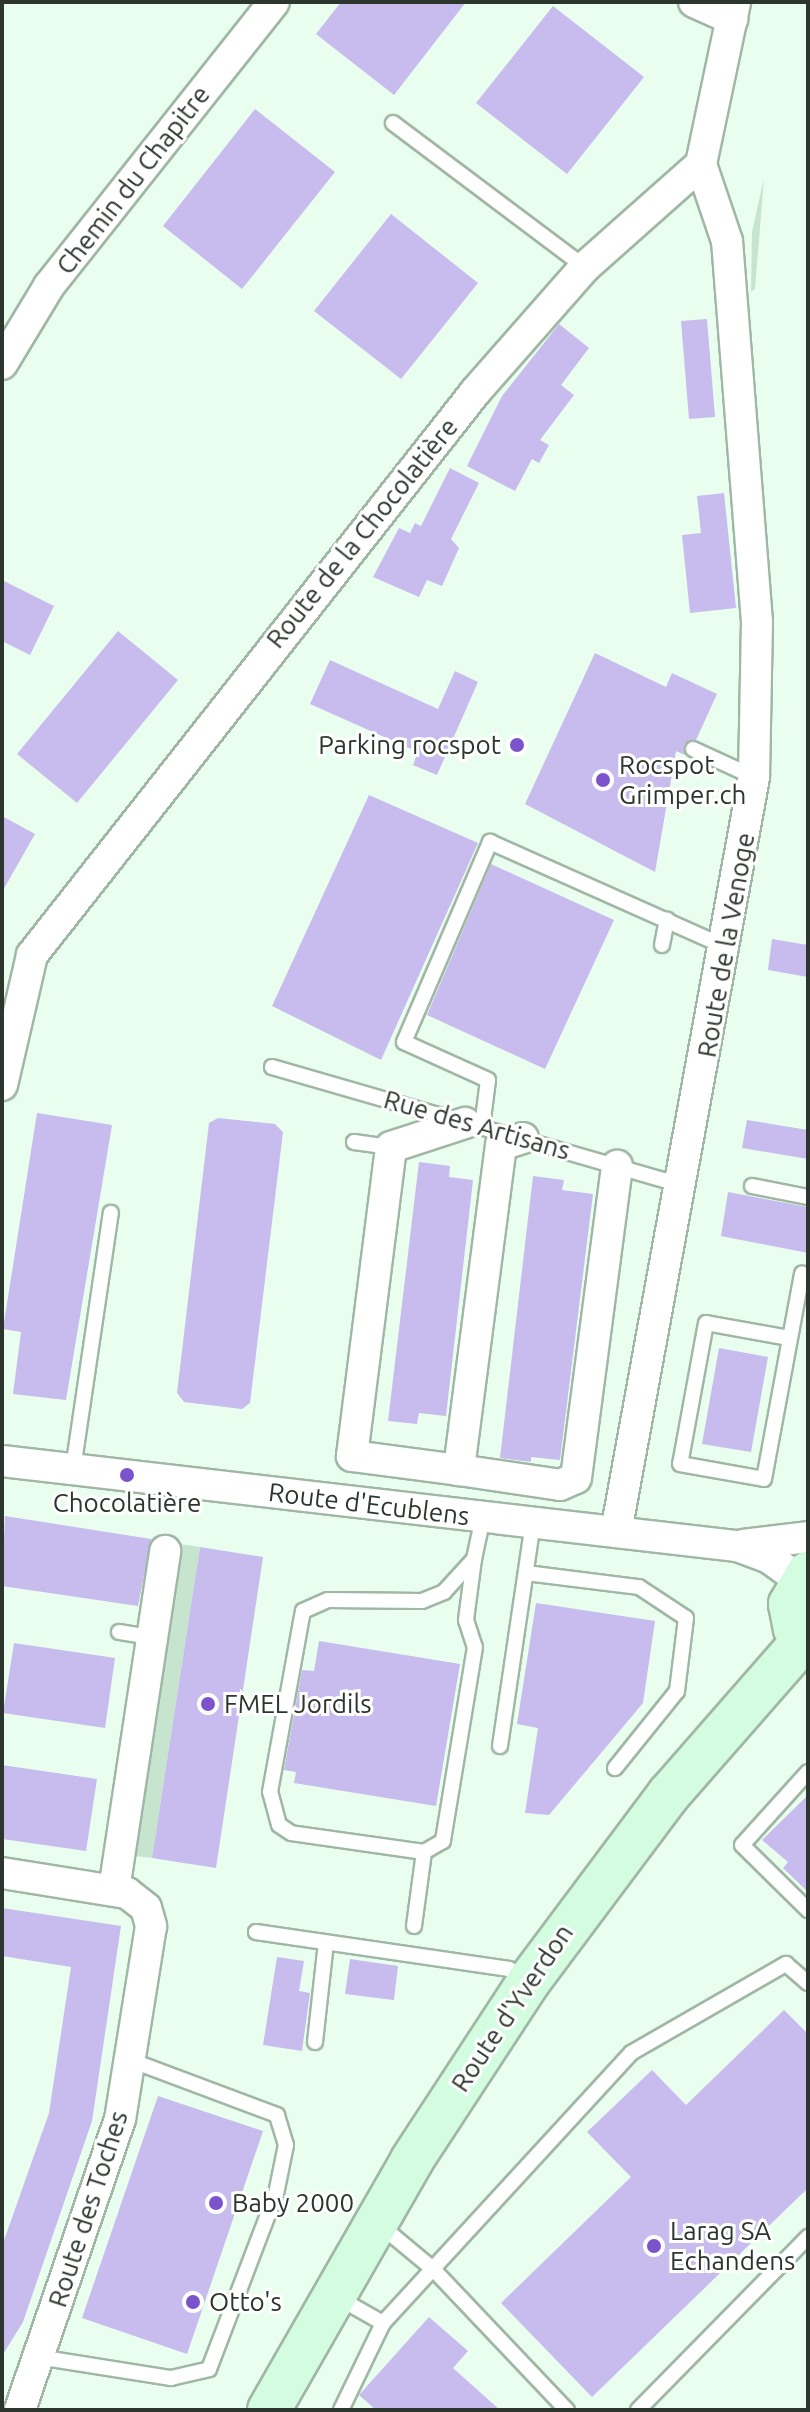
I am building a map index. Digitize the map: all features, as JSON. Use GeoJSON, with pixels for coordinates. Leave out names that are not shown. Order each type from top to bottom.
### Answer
{"type":"FeatureCollection","features":[{"type":"Feature","properties":{"kind":"main road"},"geometry":{"type":"LineString","coordinates":[[804,1577],[791,1617],[806,1641]]}},
{"type":"Feature","properties":{"kind":"main road","name":"Route d'Yverdon"},"geometry":{"type":"LineString","coordinates":[[269,2410],[375,2221],[529,1981],[660,1805],[806,1641]]}},
{"type":"Feature","properties":{"kind":"street","name":"Chemin du Chapitre"},"geometry":{"type":"LineString","coordinates":[[2,364],[49,286],[274,2]]}},
{"type":"Feature","properties":{"kind":"street"},"geometry":{"type":"LineString","coordinates":[[694,2],[734,10],[701,164]]}},
{"type":"Feature","properties":{"kind":"street","name":"Route de la Chocolatière"},"geometry":{"type":"LineString","coordinates":[[2,1085],[32,955],[243,680],[476,391],[585,267],[701,164]]}},
{"type":"Feature","properties":{"kind":"street","name":"Route de la Venoge"},"geometry":{"type":"LineString","coordinates":[[616,1532],[727,947],[754,777],[757,622],[727,241],[701,164]]}},
{"type":"Feature","properties":{"kind":"street"},"geometry":{"type":"LineString","coordinates":[[473,1125],[391,1147],[352,1456],[560,1485],[576,1478],[617,1166]]}},
{"type":"Feature","properties":{"kind":"street"},"geometry":{"type":"LineString","coordinates":[[459,1470],[501,1145],[523,1138]]}},
{"type":"Feature","properties":{"kind":"street","name":"Route d'Ecublens"},"geometry":{"type":"LineString","coordinates":[[2,1461],[737,1546],[768,1557],[804,1577]]}},
{"type":"Feature","properties":{"kind":"street","name":"Route d'Ecublens"},"geometry":{"type":"LineString","coordinates":[[737,1546],[808,1537]]}},
{"type":"Feature","properties":{"kind":"street"},"geometry":{"type":"LineString","coordinates":[[114,1890],[165,1551]]}},
{"type":"Feature","properties":{"kind":"street","name":"Route des Toches"},"geometry":{"type":"LineString","coordinates":[[2,1873],[114,1890],[138,1899],[151,1926],[114,2140],[20,2410]]}},
{"type":"Feature","properties":{"kind":"lane"},"geometry":{"type":"LineString","coordinates":[[393,123],[585,267]]}},
{"type":"Feature","properties":{"kind":"lane"},"geometry":{"type":"LineString","coordinates":[[693,749],[754,777]]}},
{"type":"Feature","properties":{"kind":"lane"},"geometry":{"type":"LineString","coordinates":[[473,1125],[488,1080],[404,1042],[490,842],[727,947]]}},
{"type":"Feature","properties":{"kind":"lane"},"geometry":{"type":"LineString","coordinates":[[662,945],[667,919]]}},
{"type":"Feature","properties":{"kind":"lane","name":"Rue des Artisans"},"geometry":{"type":"LineString","coordinates":[[272,1067],[681,1185]]}},
{"type":"Feature","properties":{"kind":"lane"},"geometry":{"type":"LineString","coordinates":[[354,1142],[391,1147]]}},
{"type":"Feature","properties":{"kind":"lane"},"geometry":{"type":"LineString","coordinates":[[752,1186],[808,1197]]}},
{"type":"Feature","properties":{"kind":"lane"},"geometry":{"type":"LineString","coordinates":[[73,1469],[111,1213]]}},
{"type":"Feature","properties":{"kind":"lane"},"geometry":{"type":"LineString","coordinates":[[789,1338],[706,1323],[680,1464],[764,1479],[802,1273]]}},
{"type":"Feature","properties":{"kind":"lane"},"geometry":{"type":"LineString","coordinates":[[474,1559],[444,1592],[422,1601],[328,1600],[303,1611],[297,1626],[270,1792],[274,1817],[291,1833],[424,1852],[439,1847],[445,1834],[475,1647],[466,1620],[483,1517]]}},
{"type":"Feature","properties":{"kind":"lane"},"geometry":{"type":"LineString","coordinates":[[500,1746],[533,1522]]}},
{"type":"Feature","properties":{"kind":"lane"},"geometry":{"type":"LineString","coordinates":[[526,1573],[639,1587],[686,1618],[677,1691],[615,1768]]}},
{"type":"Feature","properties":{"kind":"lane"},"geometry":{"type":"LineString","coordinates":[[119,1632],[152,1637]]}},
{"type":"Feature","properties":{"kind":"lane"},"geometry":{"type":"LineString","coordinates":[[808,1772],[742,1845],[808,1910]]}},
{"type":"Feature","properties":{"kind":"lane"},"geometry":{"type":"LineString","coordinates":[[414,1926],[424,1852]]}},
{"type":"Feature","properties":{"kind":"lane"},"geometry":{"type":"LineString","coordinates":[[256,1932],[509,1969],[529,1981]]}},
{"type":"Feature","properties":{"kind":"lane"},"geometry":{"type":"LineString","coordinates":[[315,2042],[326,1943]]}},
{"type":"Feature","properties":{"kind":"lane"},"geometry":{"type":"LineString","coordinates":[[341,2410],[383,2323],[631,2053],[786,1964],[808,1983]]}},
{"type":"Feature","properties":{"kind":"lane"},"geometry":{"type":"LineString","coordinates":[[38,2357],[171,2378],[209,2369],[276,2194],[286,2145],[277,2115],[130,2060]]}},
{"type":"Feature","properties":{"kind":"lane"},"geometry":{"type":"LineString","coordinates":[[375,2221],[433,2269],[567,2410]]}},
{"type":"Feature","properties":{"kind":"lane"},"geometry":{"type":"LineString","coordinates":[[638,2410],[808,2237]]}},
{"type":"Feature","properties":{"kind":"lane"},"geometry":{"type":"LineString","coordinates":[[333,2295],[383,2323]]}},
{"type":"Feature","properties":{"kind":"green space"},"geometry":{"type":"Polygon","coordinates":[[[764,178],[755,289],[751,292],[752,232],[764,178]]]}},
{"type":"Feature","properties":{"kind":"green space"},"geometry":{"type":"Polygon","coordinates":[[[166,1542],[200,1547],[152,1858],[119,1854],[166,1542]]]}},
{"type":"Feature","properties":{"kind":"building"},"geometry":{"type":"Polygon","coordinates":[[[341,2],[466,2],[394,95],[316,34],[341,2]]]}},
{"type":"Feature","properties":{"kind":"building"},"geometry":{"type":"Polygon","coordinates":[[[553,6],[644,77],[567,174],[476,103],[553,6]]]}},
{"type":"Feature","properties":{"kind":"building"},"geometry":{"type":"Polygon","coordinates":[[[255,109],[335,172],[242,289],[163,226],[255,109]]]}},
{"type":"Feature","properties":{"kind":"building"},"geometry":{"type":"Polygon","coordinates":[[[391,214],[478,283],[401,379],[314,311],[391,214]]]}},
{"type":"Feature","properties":{"kind":"building"},"geometry":{"type":"Polygon","coordinates":[[[707,319],[715,417],[689,419],[681,321],[707,319]]]}},
{"type":"Feature","properties":{"kind":"building"},"geometry":{"type":"Polygon","coordinates":[[[559,324],[589,348],[561,385],[574,395],[540,440],[549,445],[539,463],[532,459],[515,491],[467,466],[502,396],[559,324]]]}},
{"type":"Feature","properties":{"kind":"building"},"geometry":{"type":"Polygon","coordinates":[[[450,468],[479,483],[451,539],[459,548],[442,586],[427,580],[419,597],[373,577],[399,528],[410,533],[415,523],[421,526],[450,468]]]}},
{"type":"Feature","properties":{"kind":"building"},"geometry":{"type":"Polygon","coordinates":[[[724,493],[736,608],[690,613],[682,535],[701,533],[697,496],[724,493]]]}},
{"type":"Feature","properties":{"kind":"building"},"geometry":{"type":"Polygon","coordinates":[[[2,580],[54,606],[30,655],[2,641],[2,580]]]}},
{"type":"Feature","properties":{"kind":"building"},"geometry":{"type":"Polygon","coordinates":[[[118,631],[178,680],[77,803],[17,754],[118,631]]]}},
{"type":"Feature","properties":{"kind":"building","name":"Rocspot Grimper.ch"},"geometry":{"type":"Polygon","coordinates":[[[595,653],[666,687],[672,673],[717,694],[696,740],[684,744],[685,755],[676,751],[655,872],[525,804],[595,653]]]}},
{"type":"Feature","properties":{"kind":"building"},"geometry":{"type":"Polygon","coordinates":[[[330,660],[438,709],[455,671],[478,682],[437,775],[413,765],[418,752],[310,704],[330,660]]]}},
{"type":"Feature","properties":{"kind":"building"},"geometry":{"type":"Polygon","coordinates":[[[369,795],[478,843],[381,1060],[272,1006],[369,795]]]}},
{"type":"Feature","properties":{"kind":"building"},"geometry":{"type":"Polygon","coordinates":[[[2,816],[35,834],[2,892],[2,816]]]}},
{"type":"Feature","properties":{"kind":"building"},"geometry":{"type":"Polygon","coordinates":[[[491,864],[614,920],[545,1069],[427,1015],[491,864]]]}},
{"type":"Feature","properties":{"kind":"building"},"geometry":{"type":"Polygon","coordinates":[[[772,939],[808,945],[808,977],[768,970],[772,939]]]}},
{"type":"Feature","properties":{"kind":"building"},"geometry":{"type":"Polygon","coordinates":[[[37,1113],[112,1125],[66,1400],[13,1394],[21,1332],[3,1329],[37,1113]]]}},
{"type":"Feature","properties":{"kind":"building"},"geometry":{"type":"Polygon","coordinates":[[[218,1118],[275,1124],[283,1132],[250,1403],[242,1409],[184,1402],[177,1393],[209,1123],[218,1118]]]}},
{"type":"Feature","properties":{"kind":"building"},"geometry":{"type":"Polygon","coordinates":[[[747,1120],[808,1130],[808,1159],[742,1148],[747,1120]]]}},
{"type":"Feature","properties":{"kind":"building"},"geometry":{"type":"Polygon","coordinates":[[[419,1162],[450,1166],[449,1177],[473,1180],[446,1416],[419,1413],[417,1424],[388,1421],[419,1162]]]}},
{"type":"Feature","properties":{"kind":"building"},"geometry":{"type":"Polygon","coordinates":[[[533,1176],[564,1180],[562,1190],[593,1194],[560,1460],[531,1457],[531,1462],[500,1458],[533,1176]]]}},
{"type":"Feature","properties":{"kind":"building"},"geometry":{"type":"Polygon","coordinates":[[[728,1192],[808,1207],[808,1253],[721,1236],[728,1192]]]}},
{"type":"Feature","properties":{"kind":"building"},"geometry":{"type":"Polygon","coordinates":[[[719,1348],[768,1357],[751,1452],[702,1444],[719,1348]]]}},
{"type":"Feature","properties":{"kind":"building"},"geometry":{"type":"Polygon","coordinates":[[[5,1516],[151,1539],[138,1606],[2,1586],[5,1516]]]}},
{"type":"Feature","properties":{"kind":"building","name":"FMEL Jordils"},"geometry":{"type":"Polygon","coordinates":[[[200,1547],[263,1557],[216,1868],[152,1858],[200,1547]]]}},
{"type":"Feature","properties":{"kind":"building"},"geometry":{"type":"Polygon","coordinates":[[[536,1603],[655,1621],[643,1703],[549,1815],[525,1813],[538,1728],[517,1724],[536,1603]]]}},
{"type":"Feature","properties":{"kind":"building"},"geometry":{"type":"Polygon","coordinates":[[[319,1641],[460,1664],[436,1806],[294,1783],[296,1772],[284,1770],[302,1670],[314,1671],[319,1641]]]}},
{"type":"Feature","properties":{"kind":"building"},"geometry":{"type":"Polygon","coordinates":[[[14,1643],[115,1658],[105,1728],[3,1713],[14,1643]]]}},
{"type":"Feature","properties":{"kind":"building"},"geometry":{"type":"Polygon","coordinates":[[[2,1765],[97,1779],[86,1851],[2,1839],[2,1765]]]}},
{"type":"Feature","properties":{"kind":"building"},"geometry":{"type":"Polygon","coordinates":[[[808,1795],[808,1892],[783,1868],[788,1862],[762,1840],[808,1795]]]}},
{"type":"Feature","properties":{"kind":"building"},"geometry":{"type":"Polygon","coordinates":[[[2,1908],[121,1926],[92,2121],[23,2322],[2,2356],[2,2246],[49,2113],[71,1967],[2,1956],[2,1908]]]}},
{"type":"Feature","properties":{"kind":"building"},"geometry":{"type":"Polygon","coordinates":[[[277,1957],[304,1961],[299,1991],[310,1993],[302,2051],[263,2045],[277,1957]]]}},
{"type":"Feature","properties":{"kind":"building"},"geometry":{"type":"Polygon","coordinates":[[[350,1959],[398,1966],[394,2000],[345,1994],[350,1959]]]}},
{"type":"Feature","properties":{"kind":"building","name":"Larag SA Echandens"},"geometry":{"type":"Polygon","coordinates":[[[784,2010],[808,2034],[808,2188],[592,2397],[501,2303],[631,2177],[587,2132],[652,2070],[686,2105],[784,2010]]]}},
{"type":"Feature","properties":{"kind":"building"},"geometry":{"type":"Polygon","coordinates":[[[158,2096],[263,2131],[187,2354],[82,2318],[158,2096]]]}},
{"type":"Feature","properties":{"kind":"building"},"geometry":{"type":"Polygon","coordinates":[[[429,2317],[468,2351],[453,2368],[500,2410],[376,2410],[359,2395],[429,2317]]]}},
{"type":"Feature","properties":{"kind":"place","name":"Parking rocspot"},"geometry":{"type":"Point","coordinates":[517,745]}},
{"type":"Feature","properties":{"kind":"place","name":"Rocspot Grimper.ch"},"geometry":{"type":"Point","coordinates":[603,780]}},
{"type":"Feature","properties":{"kind":"place","name":"Chocolatière"},"geometry":{"type":"Point","coordinates":[127,1475]}},
{"type":"Feature","properties":{"kind":"place","name":"FMEL Jordils"},"geometry":{"type":"Point","coordinates":[208,1704]}},
{"type":"Feature","properties":{"kind":"place","name":"Baby 2000"},"geometry":{"type":"Point","coordinates":[216,2203]}},
{"type":"Feature","properties":{"kind":"place","name":"Larag SA Echandens"},"geometry":{"type":"Point","coordinates":[654,2246]}},
{"type":"Feature","properties":{"kind":"place","name":"Otto's"},"geometry":{"type":"Point","coordinates":[193,2302]}}]}
